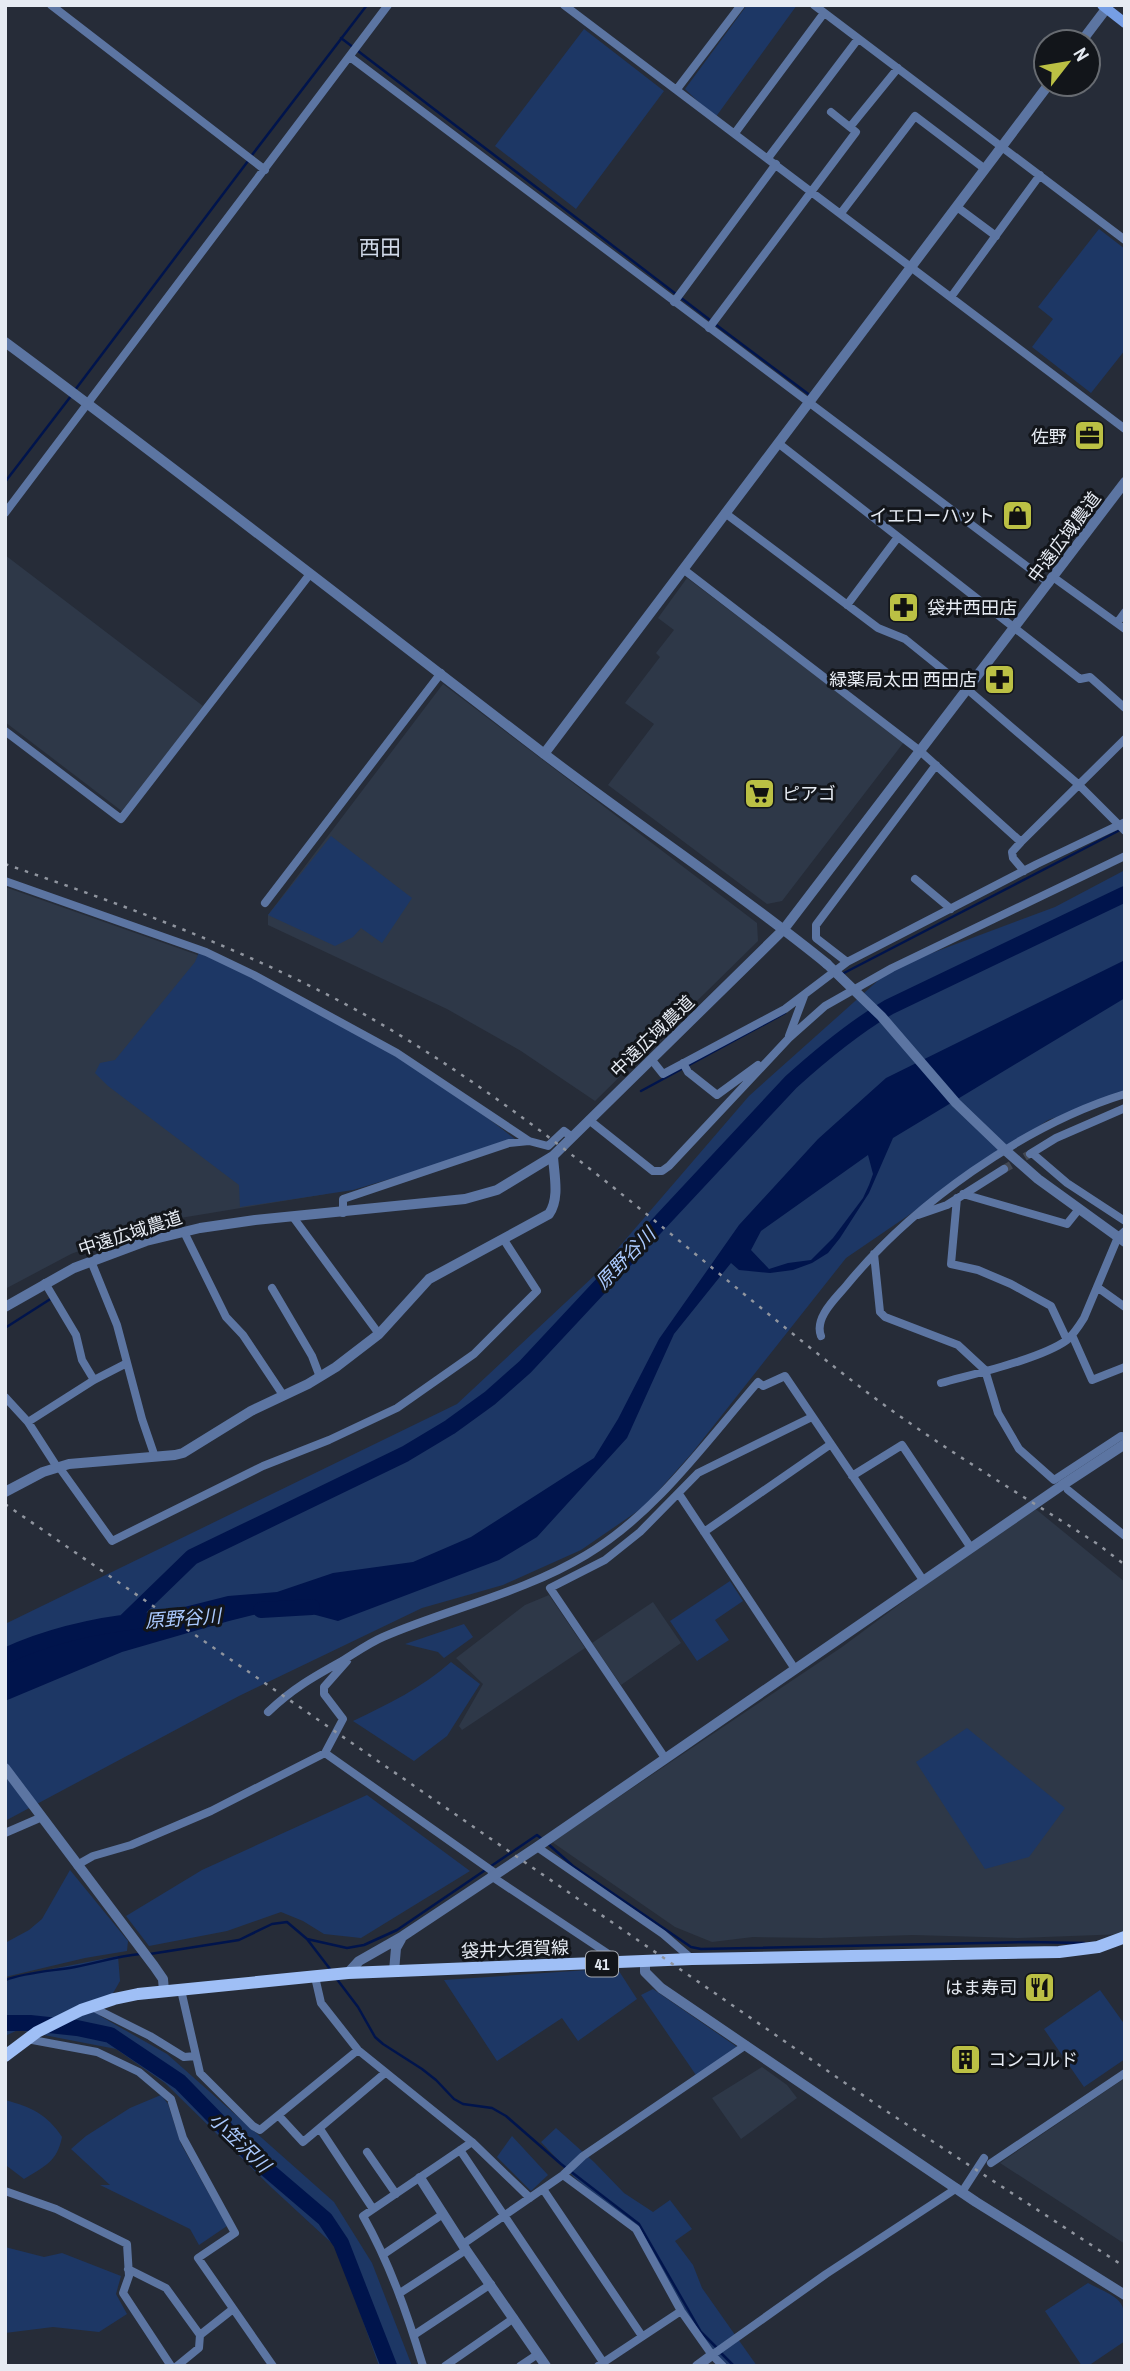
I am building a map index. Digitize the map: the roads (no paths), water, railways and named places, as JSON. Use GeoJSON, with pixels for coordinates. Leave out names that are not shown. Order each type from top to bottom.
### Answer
{"type":"FeatureCollection","features":[{"type":"Feature","properties":{"kind":"main road"},"geometry":{"type":"LineString","coordinates":[[1109,8],[1125,23]]}},
{"type":"Feature","properties":{"kind":"main road","name":"袋井大須賀線"},"geometry":{"type":"LineString","coordinates":[[5,2056],[32,2036],[86,2009],[138,1994],[164,1991],[348,1973],[692,1959],[1059,1952],[1098,1947],[1125,1937]]}},
{"type":"Feature","properties":{"kind":"street"},"geometry":{"type":"LineString","coordinates":[[51,5],[264,168]]}},
{"type":"Feature","properties":{"kind":"street"},"geometry":{"type":"LineString","coordinates":[[5,513],[86,402],[388,5]]}},
{"type":"Feature","properties":{"kind":"street"},"geometry":{"type":"LineString","coordinates":[[564,5],[1125,429]]}},
{"type":"Feature","properties":{"kind":"street"},"geometry":{"type":"LineString","coordinates":[[677,89],[741,5]]}},
{"type":"Feature","properties":{"kind":"street"},"geometry":{"type":"LineString","coordinates":[[814,5],[1125,240]]}},
{"type":"Feature","properties":{"kind":"street"},"geometry":{"type":"LineString","coordinates":[[1093,28],[1109,8]]}},
{"type":"Feature","properties":{"kind":"street"},"geometry":{"type":"LineString","coordinates":[[735,133],[824,13]]}},
{"type":"Feature","properties":{"kind":"street"},"geometry":{"type":"LineString","coordinates":[[768,158],[858,39]]}},
{"type":"Feature","properties":{"kind":"street"},"geometry":{"type":"LineString","coordinates":[[351,57],[678,297],[709,327],[1051,580],[1125,629]]}},
{"type":"Feature","properties":{"kind":"street"},"geometry":{"type":"LineString","coordinates":[[850,127],[898,68]]}},
{"type":"Feature","properties":{"kind":"street"},"geometry":{"type":"LineString","coordinates":[[544,754],[1038,98]]}},
{"type":"Feature","properties":{"kind":"street"},"geometry":{"type":"LineString","coordinates":[[709,327],[856,132],[831,111]]}},
{"type":"Feature","properties":{"kind":"street"},"geometry":{"type":"LineString","coordinates":[[841,213],[915,116],[985,169]]}},
{"type":"Feature","properties":{"kind":"street"},"geometry":{"type":"LineString","coordinates":[[678,297],[776,164]]}},
{"type":"Feature","properties":{"kind":"street"},"geometry":{"type":"LineString","coordinates":[[951,297],[1040,175]]}},
{"type":"Feature","properties":{"kind":"street"},"geometry":{"type":"LineString","coordinates":[[957,207],[996,236]]}},
{"type":"Feature","properties":{"kind":"street"},"geometry":{"type":"LineString","coordinates":[[5,342],[442,673],[544,754],[784,929],[827,964],[881,1016],[956,1103],[1005,1150],[1038,1179],[1123,1237],[1084,1318],[1069,1337],[1035,1354],[941,1382]]}},
{"type":"Feature","properties":{"kind":"street"},"geometry":{"type":"LineString","coordinates":[[778,443],[1080,679],[1090,677],[1125,708]]}},
{"type":"Feature","properties":{"kind":"street","name":"中遠広域農道"},"geometry":{"type":"LineString","coordinates":[[5,1307],[45,1283],[91,1261],[146,1241],[241,1222],[465,1199],[484,1195],[513,1182],[553,1156],[784,929],[1125,482]]}},
{"type":"Feature","properties":{"kind":"street"},"geometry":{"type":"LineString","coordinates":[[651,1059],[663,1074],[785,1009],[847,962],[1024,871],[1123,826],[1078,784],[905,639],[878,628],[725,513]]}},
{"type":"Feature","properties":{"kind":"street"},"geometry":{"type":"LineString","coordinates":[[847,605],[898,537]]}},
{"type":"Feature","properties":{"kind":"street"},"geometry":{"type":"LineString","coordinates":[[683,569],[920,751],[1021,842]]}},
{"type":"Feature","properties":{"kind":"street"},"geometry":{"type":"LineString","coordinates":[[5,731],[121,819],[310,574]]}},
{"type":"Feature","properties":{"kind":"street"},"geometry":{"type":"LineString","coordinates":[[1116,623],[1125,612]]}},
{"type":"Feature","properties":{"kind":"street"},"geometry":{"type":"LineString","coordinates":[[265,904],[442,673]]}},
{"type":"Feature","properties":{"kind":"street"},"geometry":{"type":"LineString","coordinates":[[1024,871],[1013,858],[1012,852],[1125,738]]}},
{"type":"Feature","properties":{"kind":"street"},"geometry":{"type":"LineString","coordinates":[[847,962],[816,938],[816,925],[936,765]]}},
{"type":"Feature","properties":{"kind":"street"},"geometry":{"type":"LineString","coordinates":[[589,1120],[653,1171],[662,1171],[789,1038],[825,1006],[892,968],[1125,856]]}},
{"type":"Feature","properties":{"kind":"street"},"geometry":{"type":"LineString","coordinates":[[915,879],[951,909]]}},
{"type":"Feature","properties":{"kind":"street"},"geometry":{"type":"LineString","coordinates":[[5,881],[206,952],[254,975],[397,1053],[529,1140],[548,1146],[564,1131],[572,1137]]}},
{"type":"Feature","properties":{"kind":"street"},"geometry":{"type":"LineString","coordinates":[[789,1038],[805,993]]}},
{"type":"Feature","properties":{"kind":"street"},"geometry":{"type":"LineString","coordinates":[[683,1063],[688,1072],[717,1095],[775,1054]]}},
{"type":"Feature","properties":{"kind":"street"},"geometry":{"type":"LineString","coordinates":[[821,1336],[820,1322],[830,1306],[874,1254],[915,1215],[1005,1150],[1080,1110],[1125,1094]]}},
{"type":"Feature","properties":{"kind":"street"},"geometry":{"type":"LineString","coordinates":[[1080,1110],[1110,1107],[1124,1109]]}},
{"type":"Feature","properties":{"kind":"street"},"geometry":{"type":"LineString","coordinates":[[1124,1109],[1056,1138],[1030,1154],[1125,1222]]}},
{"type":"Feature","properties":{"kind":"street"},"geometry":{"type":"LineString","coordinates":[[343,1213],[343,1199],[509,1143],[529,1140]]}},
{"type":"Feature","properties":{"kind":"street"},"geometry":{"type":"LineString","coordinates":[[5,1492],[43,1472],[69,1464],[183,1453],[251,1411],[320,1377],[379,1334],[429,1279],[542,1219],[554,1207],[553,1156]]}},
{"type":"Feature","properties":{"kind":"street"},"geometry":{"type":"LineString","coordinates":[[915,1215],[930,1212],[1004,1169]]}},
{"type":"Feature","properties":{"kind":"street"},"geometry":{"type":"LineString","coordinates":[[960,1196],[1067,1224],[1079,1209]]}},
{"type":"Feature","properties":{"kind":"street"},"geometry":{"type":"LineString","coordinates":[[960,1196],[951,1264],[978,1270],[1051,1306],[1092,1380],[1125,1367]]}},
{"type":"Feature","properties":{"kind":"street"},"geometry":{"type":"LineString","coordinates":[[293,1217],[379,1334]]}},
{"type":"Feature","properties":{"kind":"street"},"geometry":{"type":"LineString","coordinates":[[184,1232],[226,1317],[243,1335],[283,1395]]}},
{"type":"Feature","properties":{"kind":"street"},"geometry":{"type":"LineString","coordinates":[[6,1400],[28,1422],[112,1541],[263,1466],[330,1440],[397,1408],[474,1354],[537,1291],[504,1240]]}},
{"type":"Feature","properties":{"kind":"street"},"geometry":{"type":"LineString","coordinates":[[874,1254],[880,1312],[885,1317],[958,1345],[985,1370],[998,1413],[1019,1449],[1055,1480],[1121,1436],[1125,1437]]}},
{"type":"Feature","properties":{"kind":"street"},"geometry":{"type":"LineString","coordinates":[[91,1261],[117,1325],[155,1457]]}},
{"type":"Feature","properties":{"kind":"street"},"geometry":{"type":"LineString","coordinates":[[45,1283],[76,1335],[82,1360],[94,1380]]}},
{"type":"Feature","properties":{"kind":"street"},"geometry":{"type":"LineString","coordinates":[[1097,1287],[1125,1307]]}},
{"type":"Feature","properties":{"kind":"street"},"geometry":{"type":"LineString","coordinates":[[272,1288],[312,1356],[320,1377]]}},
{"type":"Feature","properties":{"kind":"street"},"geometry":{"type":"LineString","coordinates":[[28,1422],[94,1380],[127,1363]]}},
{"type":"Feature","properties":{"kind":"street"},"geometry":{"type":"LineString","coordinates":[[268,1712],[290,1691],[382,1638],[538,1580],[585,1555],[625,1528],[661,1494],[758,1382],[763,1386],[785,1376],[923,1580]]}},
{"type":"Feature","properties":{"kind":"street"},"geometry":{"type":"LineString","coordinates":[[666,1758],[550,1588],[605,1560],[640,1532],[698,1473],[813,1417]]}},
{"type":"Feature","properties":{"kind":"street"},"geometry":{"type":"LineString","coordinates":[[705,1532],[831,1444]]}},
{"type":"Feature","properties":{"kind":"street"},"geometry":{"type":"LineString","coordinates":[[348,1973],[359,1961],[403,1936],[537,1847],[1125,1444]]}},
{"type":"Feature","properties":{"kind":"street"},"geometry":{"type":"LineString","coordinates":[[852,1476],[902,1445],[971,1548]]}},
{"type":"Feature","properties":{"kind":"street"},"geometry":{"type":"LineString","coordinates":[[1068,1490],[1125,1536]]}},
{"type":"Feature","properties":{"kind":"street"},"geometry":{"type":"LineString","coordinates":[[679,1494],[795,1669]]}},
{"type":"Feature","properties":{"kind":"street"},"geometry":{"type":"LineString","coordinates":[[77,1865],[93,1856],[131,1845],[211,1811],[325,1752],[343,1719],[342,1714],[324,1694],[324,1687],[360,1650]]}},
{"type":"Feature","properties":{"kind":"street"},"geometry":{"type":"LineString","coordinates":[[325,1752],[493,1875],[610,1955],[611,1963]]}},
{"type":"Feature","properties":{"kind":"street"},"geometry":{"type":"LineString","coordinates":[[5,1769],[154,1966],[163,1979],[164,1991]]}},
{"type":"Feature","properties":{"kind":"street"},"geometry":{"type":"LineString","coordinates":[[5,1833],[39,1814]]}},
{"type":"Feature","properties":{"kind":"street"},"geometry":{"type":"LineString","coordinates":[[537,1847],[663,1934],[692,1959]]}},
{"type":"Feature","properties":{"kind":"street"},"geometry":{"type":"LineString","coordinates":[[394,1971],[396,1948],[403,1936]]}},
{"type":"Feature","properties":{"kind":"street"},"geometry":{"type":"LineString","coordinates":[[645,1963],[645,1972],[662,1988],[960,2190],[1125,2295]]}},
{"type":"Feature","properties":{"kind":"street"},"geometry":{"type":"LineString","coordinates":[[315,1977],[321,2003],[358,2050],[472,2142],[530,2197]]}},
{"type":"Feature","properties":{"kind":"street"},"geometry":{"type":"LineString","coordinates":[[181,1990],[200,2073],[260,2130],[358,2050]]}},
{"type":"Feature","properties":{"kind":"street"},"geometry":{"type":"LineString","coordinates":[[86,2009],[150,2036],[184,2057],[196,2056]]}},
{"type":"Feature","properties":{"kind":"street"},"geometry":{"type":"LineString","coordinates":[[32,2036],[97,2052],[139,2071],[171,2099],[183,2138],[234,2233],[198,2258],[273,2366]]}},
{"type":"Feature","properties":{"kind":"street"},"geometry":{"type":"LineString","coordinates":[[400,2293],[564,2175],[583,2156],[746,2045]]}},
{"type":"Feature","properties":{"kind":"street"},"geometry":{"type":"LineString","coordinates":[[279,2116],[303,2142],[385,2073]]}},
{"type":"Feature","properties":{"kind":"street"},"geometry":{"type":"LineString","coordinates":[[697,2366],[826,2274],[960,2190],[987,2160],[1125,2073]]}},
{"type":"Feature","properties":{"kind":"street"},"geometry":{"type":"LineString","coordinates":[[320,2129],[373,2209]]}},
{"type":"Feature","properties":{"kind":"street"},"geometry":{"type":"LineString","coordinates":[[423,2366],[400,2293],[384,2254],[363,2216],[472,2142]]}},
{"type":"Feature","properties":{"kind":"street"},"geometry":{"type":"LineString","coordinates":[[460,2150],[601,2364],[681,2311]]}},
{"type":"Feature","properties":{"kind":"street"},"geometry":{"type":"LineString","coordinates":[[367,2152],[396,2194]]}},
{"type":"Feature","properties":{"kind":"street"},"geometry":{"type":"LineString","coordinates":[[564,2175],[636,2229],[681,2311],[712,2356],[723,2366]]}},
{"type":"Feature","properties":{"kind":"street"},"geometry":{"type":"LineString","coordinates":[[421,2178],[546,2366]]}},
{"type":"Feature","properties":{"kind":"street"},"geometry":{"type":"LineString","coordinates":[[543,2189],[642,2336]]}},
{"type":"Feature","properties":{"kind":"street"},"geometry":{"type":"LineString","coordinates":[[5,2192],[56,2208],[127,2244],[129,2276],[123,2293],[171,2366]]}},
{"type":"Feature","properties":{"kind":"street"},"geometry":{"type":"LineString","coordinates":[[384,2254],[443,2214]]}},
{"type":"Feature","properties":{"kind":"street"},"geometry":{"type":"LineString","coordinates":[[128,2269],[166,2288],[200,2335],[199,2348],[177,2366]]}},
{"type":"Feature","properties":{"kind":"street"},"geometry":{"type":"LineString","coordinates":[[414,2336],[491,2284]]}},
{"type":"Feature","properties":{"kind":"street"},"geometry":{"type":"LineString","coordinates":[[200,2335],[233,2309]]}},
{"type":"Feature","properties":{"kind":"street"},"geometry":{"type":"LineString","coordinates":[[445,2366],[514,2318]]}},
{"type":"Feature","properties":{"kind":"street"},"geometry":{"type":"LineString","coordinates":[[520,2366],[538,2354]]}},
{"type":"Feature","properties":{"kind":"water"},"geometry":{"type":"Polygon","coordinates":[[[1125,960],[1125,998],[893,1138],[869,1193],[828,1253],[793,1270],[770,1273],[739,1270],[731,1263],[674,1334],[627,1438],[537,1537],[499,1560],[338,1621],[286,1607],[122,1652],[5,1701],[5,1657],[228,1596],[277,1592],[333,1573],[413,1562],[471,1537],[594,1458],[618,1419],[659,1339],[739,1225],[818,1139],[886,1078],[1125,960]],[[868,1155],[761,1231],[751,1250],[769,1269],[811,1260],[833,1238],[863,1198],[873,1174],[868,1155]]]}},
{"type":"Feature","properties":{"kind":"waterway"},"geometry":{"type":"LineString","coordinates":[[252,155],[367,5]]}},
{"type":"Feature","properties":{"kind":"waterway"},"geometry":{"type":"LineString","coordinates":[[341,38],[710,320]]}},
{"type":"Feature","properties":{"kind":"waterway"},"geometry":{"type":"LineString","coordinates":[[75,390],[248,161]]}},
{"type":"Feature","properties":{"kind":"waterway"},"geometry":{"type":"LineString","coordinates":[[715,324],[811,396]]}},
{"type":"Feature","properties":{"kind":"waterway"},"geometry":{"type":"LineString","coordinates":[[5,482],[71,396]]}},
{"type":"Feature","properties":{"kind":"waterway"},"geometry":{"type":"LineString","coordinates":[[842,974],[1122,829]]}},
{"type":"Feature","properties":{"kind":"waterway","name":"原野谷川"},"geometry":{"type":"LineString","coordinates":[[125,1622],[192,1557],[405,1454],[450,1427],[490,1398],[525,1367],[791,1082],[850,1033],[889,1007],[1125,894]]}},
{"type":"Feature","properties":{"kind":"waterway"},"geometry":{"type":"LineString","coordinates":[[641,1091],[785,1013]]}},
{"type":"Feature","properties":{"kind":"waterway"},"geometry":{"type":"LineString","coordinates":[[5,1328],[52,1298]]}},
{"type":"Feature","properties":{"kind":"waterway","name":"原野谷川"},"geometry":{"type":"LineString","coordinates":[[261,1610],[312,1607]]}},
{"type":"Feature","properties":{"kind":"waterway","name":"原野谷川"},"geometry":{"type":"LineString","coordinates":[[5,1656],[74,1632],[145,1620]]}},
{"type":"Feature","properties":{"kind":"waterway"},"geometry":{"type":"LineString","coordinates":[[307,1939],[347,1948],[364,1945],[397,1930],[537,1835],[542,1839]]}},
{"type":"Feature","properties":{"kind":"waterway"},"geometry":{"type":"LineString","coordinates":[[547,1843],[573,1866],[691,1947],[701,1949],[1084,1943]]}},
{"type":"Feature","properties":{"kind":"waterway"},"geometry":{"type":"LineString","coordinates":[[150,1954],[239,1940],[272,1924],[287,1922],[307,1939],[330,1969]]}},
{"type":"Feature","properties":{"kind":"waterway"},"geometry":{"type":"LineString","coordinates":[[5,1980],[140,1954]]}},
{"type":"Feature","properties":{"kind":"waterway"},"geometry":{"type":"LineString","coordinates":[[336,1978],[358,2007],[375,2037],[383,2044],[422,2069],[454,2099],[463,2104],[492,2108],[506,2116],[561,2164],[639,2224],[701,2332],[717,2348]]}},
{"type":"Feature","properties":{"kind":"waterway","name":"小笠沢川"},"geometry":{"type":"LineString","coordinates":[[5,2023],[77,2028],[110,2035],[180,2082],[256,2160],[325,2219],[341,2243],[389,2366]]}},
{"type":"Feature","properties":{"kind":"waterway"},"geometry":{"type":"LineString","coordinates":[[721,2353],[734,2366]]}},
{"type":"Feature","properties":{"kind":"tunnel"},"geometry":{"type":"LineString","coordinates":[[1004,1169],[1028,1155]]}},
{"type":"Feature","properties":{"kind":"railway"},"geometry":{"type":"LineString","coordinates":[[5,864],[141,913],[230,949],[360,1012],[427,1052],[491,1095],[614,1188],[884,1405],[1099,1545],[1125,1565]]}},
{"type":"Feature","properties":{"kind":"railway"},"geometry":{"type":"LineString","coordinates":[[5,1504],[880,2107],[1125,2267]]}},
{"type":"Feature","properties":{"kind":"place","name":"佐野"},"geometry":{"type":"Point","coordinates":[1090,436]}},
{"type":"Feature","properties":{"kind":"place","name":"イエローハット"},"geometry":{"type":"Point","coordinates":[1018,515]}},
{"type":"Feature","properties":{"kind":"place","name":"袋井西田店"},"geometry":{"type":"Point","coordinates":[904,607]}},
{"type":"Feature","properties":{"kind":"place","name":"緑薬局太田 西田店"},"geometry":{"type":"Point","coordinates":[1000,679]}},
{"type":"Feature","properties":{"kind":"place","name":"ピアゴ"},"geometry":{"type":"Point","coordinates":[759,793]}},
{"type":"Feature","properties":{"kind":"place","name":"はま寿司"},"geometry":{"type":"Point","coordinates":[1040,1987]}},
{"type":"Feature","properties":{"kind":"place","name":"コンコルド"},"geometry":{"type":"Point","coordinates":[965,2059]}},
{"type":"Feature","properties":{"kind":"district","name":"西田"},"geometry":{"type":"Point","coordinates":[380,247]}}]}
